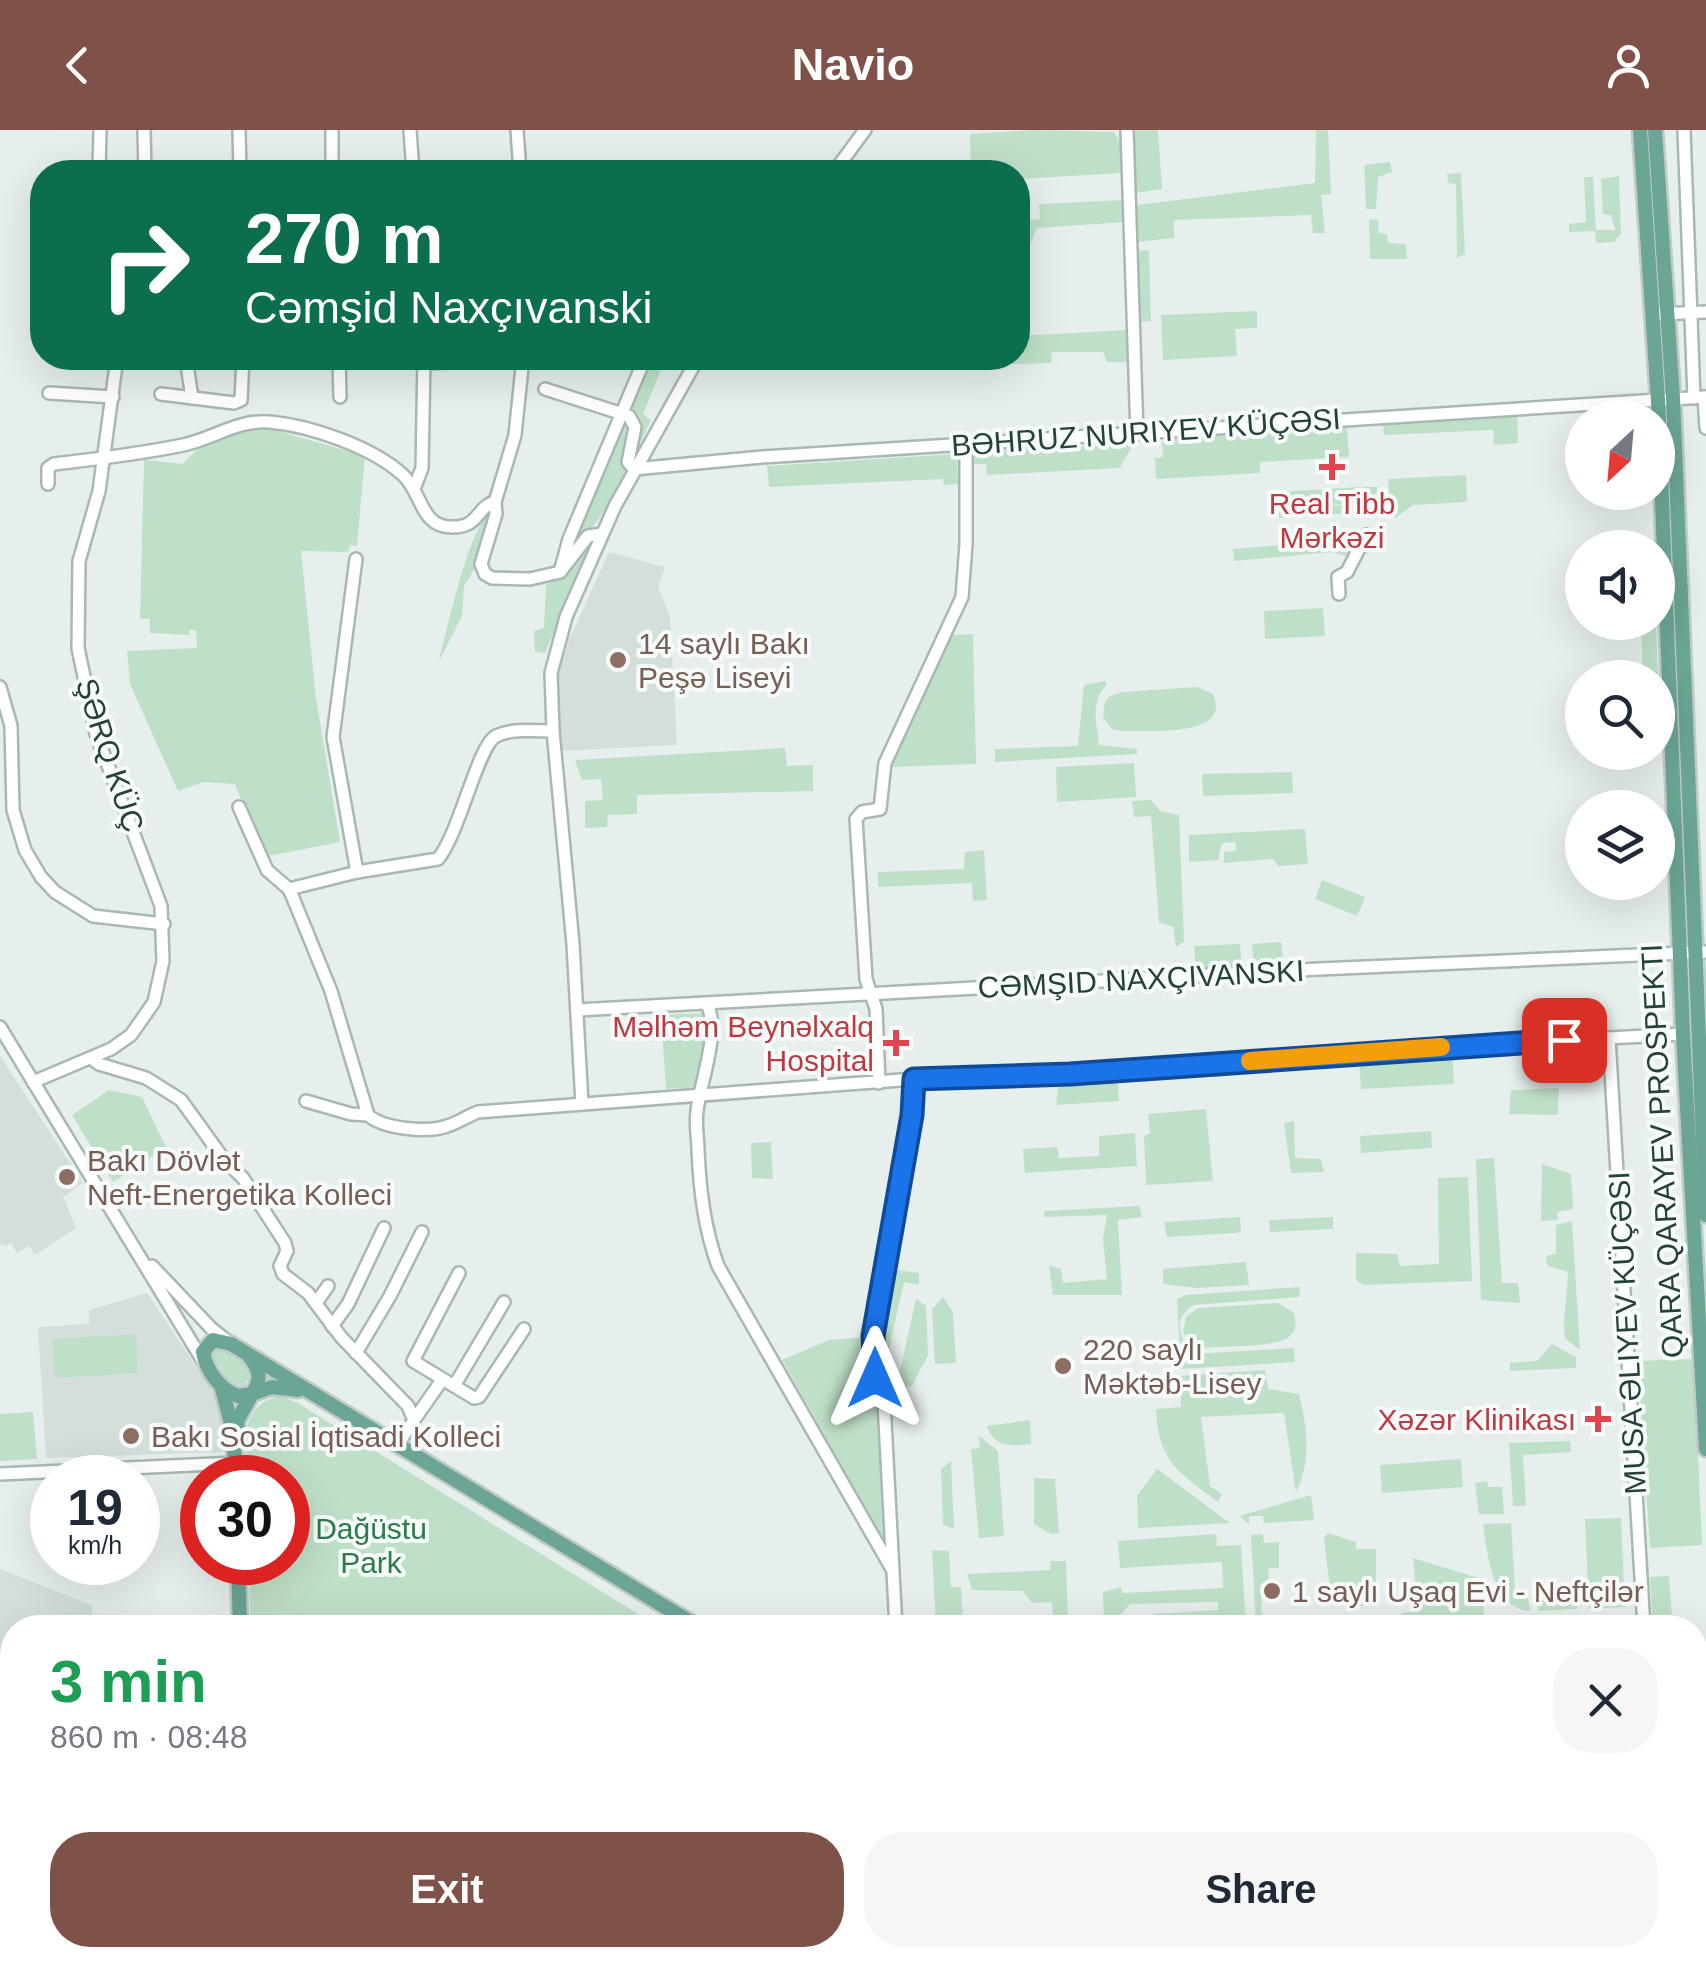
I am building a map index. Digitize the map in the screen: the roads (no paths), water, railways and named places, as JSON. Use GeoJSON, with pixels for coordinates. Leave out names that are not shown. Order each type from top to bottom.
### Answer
{"type":"FeatureCollection","features":[{"type":"Feature","properties":{"kind":"main road","name":"QARA QARAYEV PROSPEKTI"},"geometry":{"type":"LineString","coordinates":[[1640,130],[1666,399],[1693,952],[1706,1449]]}},
{"type":"Feature","properties":{"kind":"main road","name":"QARA QARAYEV PROSPEKTI"},"geometry":{"type":"LineString","coordinates":[[1654,130],[1660,314]]}},
{"type":"Feature","properties":{"kind":"main road","name":"QARA QARAYEV PROSPEKTI"},"geometry":{"type":"LineString","coordinates":[[1695,1034],[1706,1215]]}},
{"type":"Feature","properties":{"kind":"main road"},"geometry":{"type":"LineString","coordinates":[[234,1455],[228,1407],[203,1352],[209,1342],[218,1340],[232,1344],[679,1615]]}},
{"type":"Feature","properties":{"kind":"main road"},"geometry":{"type":"LineString","coordinates":[[234,1445],[238,1419],[260,1376],[249,1356]]}},
{"type":"Feature","properties":{"kind":"main road"},"geometry":{"type":"LineString","coordinates":[[219,1384],[234,1395],[282,1386],[322,1399]]}},
{"type":"Feature","properties":{"kind":"main road"},"geometry":{"type":"LineString","coordinates":[[239,1585],[240,1615]]}},
{"type":"Feature","properties":{"kind":"street"},"geometry":{"type":"LineString","coordinates":[[99,160],[100,130]]}},
{"type":"Feature","properties":{"kind":"street"},"geometry":{"type":"LineString","coordinates":[[144,130],[145,160]]}},
{"type":"Feature","properties":{"kind":"street"},"geometry":{"type":"LineString","coordinates":[[239,130],[240,160]]}},
{"type":"Feature","properties":{"kind":"street"},"geometry":{"type":"LineString","coordinates":[[332,130],[332,160]]}},
{"type":"Feature","properties":{"kind":"street"},"geometry":{"type":"LineString","coordinates":[[410,130],[412,160]]}},
{"type":"Feature","properties":{"kind":"street"},"geometry":{"type":"LineString","coordinates":[[517,130],[519,160]]}},
{"type":"Feature","properties":{"kind":"street"},"geometry":{"type":"LineString","coordinates":[[843,160],[865,130]]}},
{"type":"Feature","properties":{"kind":"street"},"geometry":{"type":"LineString","coordinates":[[1127,130],[1137,434]]}},
{"type":"Feature","properties":{"kind":"street"},"geometry":{"type":"LineString","coordinates":[[1684,130],[1706,428]]}},
{"type":"Feature","properties":{"kind":"street"},"geometry":{"type":"LineString","coordinates":[[1660,314],[1700,312]]}},
{"type":"Feature","properties":{"kind":"street","name":"ŞƏRQ KÜÇ"},"geometry":{"type":"LineString","coordinates":[[34,1082],[117,1046],[131,1035],[154,1002],[162,961],[161,906],[96,734],[78,648],[79,560],[100,491],[116,370]]}},
{"type":"Feature","properties":{"kind":"street"},"geometry":{"type":"LineString","coordinates":[[188,370],[192,398]]}},
{"type":"Feature","properties":{"kind":"street"},"geometry":{"type":"LineString","coordinates":[[160,394],[234,403],[241,400],[242,370]]}},
{"type":"Feature","properties":{"kind":"street"},"geometry":{"type":"LineString","coordinates":[[339,370],[340,398]]}},
{"type":"Feature","properties":{"kind":"street"},"geometry":{"type":"LineString","coordinates":[[414,489],[422,468],[424,370]]}},
{"type":"Feature","properties":{"kind":"street"},"geometry":{"type":"LineString","coordinates":[[522,370],[515,435],[480,564],[485,574],[498,579],[530,580],[560,572],[588,536],[602,534]]}},
{"type":"Feature","properties":{"kind":"street"},"geometry":{"type":"LineString","coordinates":[[560,572],[568,539],[640,370]]}},
{"type":"Feature","properties":{"kind":"street"},"geometry":{"type":"LineString","coordinates":[[582,1104],[551,673],[558,641],[602,534],[634,468],[691,370]]}},
{"type":"Feature","properties":{"kind":"street"},"geometry":{"type":"LineString","coordinates":[[545,389],[623,413],[634,423],[628,458],[634,468]]}},
{"type":"Feature","properties":{"kind":"street"},"geometry":{"type":"LineString","coordinates":[[48,393],[113,396]]}},
{"type":"Feature","properties":{"kind":"street","name":"BƏHRUZ NURIYEV KÜÇƏSI"},"geometry":{"type":"LineString","coordinates":[[634,468],[1701,397]]}},
{"type":"Feature","properties":{"kind":"street"},"geometry":{"type":"LineString","coordinates":[[48,484],[48,468],[54,464],[187,444],[250,422],[271,422],[326,436],[373,454],[401,474],[414,489],[425,514],[443,526],[470,524],[487,504],[495,502]]}},
{"type":"Feature","properties":{"kind":"street"},"geometry":{"type":"LineString","coordinates":[[879,1082],[876,1008],[866,979],[856,819],[862,812],[880,809],[885,763],[962,597],[966,444]]}},
{"type":"Feature","properties":{"kind":"street"},"geometry":{"type":"LineString","coordinates":[[1340,594],[1338,577],[1347,572],[1366,535]]}},
{"type":"Feature","properties":{"kind":"street"},"geometry":{"type":"LineString","coordinates":[[356,559],[332,737],[357,872]]}},
{"type":"Feature","properties":{"kind":"street"},"geometry":{"type":"LineString","coordinates":[[0,687],[11,726],[15,820],[25,850],[41,876],[55,892],[93,916],[164,924]]}},
{"type":"Feature","properties":{"kind":"street"},"geometry":{"type":"LineString","coordinates":[[289,889],[438,858],[463,813],[489,741],[510,732],[553,731]]}},
{"type":"Feature","properties":{"kind":"street"},"geometry":{"type":"LineString","coordinates":[[239,806],[266,870],[289,889],[331,991],[368,1115],[376,1123],[389,1126],[445,1127],[478,1112],[914,1079],[1070,1074],[1695,1034]]}},
{"type":"Feature","properties":{"kind":"street"},"geometry":{"type":"LineString","coordinates":[[576,1010],[1693,952]]}},
{"type":"Feature","properties":{"kind":"street"},"geometry":{"type":"LineString","coordinates":[[707,1004],[711,1020],[706,1075],[696,1113],[700,1197],[718,1266],[892,1569]]}},
{"type":"Feature","properties":{"kind":"street"},"geometry":{"type":"LineString","coordinates":[[0,1027],[206,1364]]}},
{"type":"Feature","properties":{"kind":"street","name":"MUSA ƏLIYEV KÜÇƏSI"},"geometry":{"type":"LineString","coordinates":[[1609,1038],[1643,1615]]}},
{"type":"Feature","properties":{"kind":"street"},"geometry":{"type":"LineString","coordinates":[[92,1058],[99,1064],[158,1084],[187,1106],[225,1161],[243,1178],[285,1243],[287,1251],[280,1271],[316,1303],[332,1326],[400,1395],[411,1424]]}},
{"type":"Feature","properties":{"kind":"street"},"geometry":{"type":"LineString","coordinates":[[895,1615],[884,1402],[875,1378],[873,1336],[912,1115],[914,1079]]}},
{"type":"Feature","properties":{"kind":"street"},"geometry":{"type":"LineString","coordinates":[[306,1101],[368,1115]]}},
{"type":"Feature","properties":{"kind":"street"},"geometry":{"type":"LineString","coordinates":[[332,1326],[348,1304],[384,1228]]}},
{"type":"Feature","properties":{"kind":"street"},"geometry":{"type":"LineString","coordinates":[[356,1352],[422,1232]]}},
{"type":"Feature","properties":{"kind":"street"},"geometry":{"type":"LineString","coordinates":[[136,1248],[196,1313],[232,1344]]}},
{"type":"Feature","properties":{"kind":"street"},"geometry":{"type":"LineString","coordinates":[[459,1273],[413,1361],[474,1398],[524,1329]]}},
{"type":"Feature","properties":{"kind":"street"},"geometry":{"type":"LineString","coordinates":[[316,1303],[328,1286]]}},
{"type":"Feature","properties":{"kind":"street"},"geometry":{"type":"LineString","coordinates":[[398,1444],[448,1383],[504,1302]]}},
{"type":"Feature","properties":{"kind":"street"},"geometry":{"type":"LineString","coordinates":[[0,1474],[180,1471]]}},
{"type":"Feature","properties":{"kind":"place","name":"Real Tibb Mərkəzi"},"geometry":{"type":"Point","coordinates":[1332,467]}},
{"type":"Feature","properties":{"kind":"place","name":"14 saylı Bakı Peşə Liseyi"},"geometry":{"type":"Point","coordinates":[618,660]}},
{"type":"Feature","properties":{"kind":"place","name":"Məlhəm Beynəlxalq Hospital"},"geometry":{"type":"Point","coordinates":[896,1043]}},
{"type":"Feature","properties":{"kind":"place","name":"Bakı Dövlət Neft-Energetika Kolleci"},"geometry":{"type":"Point","coordinates":[67,1177]}},
{"type":"Feature","properties":{"kind":"place","name":"220 saylı Məktəb-Lisey"},"geometry":{"type":"Point","coordinates":[1063,1366]}},
{"type":"Feature","properties":{"kind":"place","name":"Xəzər Klinikası"},"geometry":{"type":"Point","coordinates":[1598,1419]}},
{"type":"Feature","properties":{"kind":"place","name":"Bakı Sosial İqtisadi Kolleci"},"geometry":{"type":"Point","coordinates":[131,1436]}},
{"type":"Feature","properties":{"kind":"place","name":"1 saylı Uşaq Evi - Neftçilər"},"geometry":{"type":"Point","coordinates":[1272,1591]}},
{"type":"Feature","properties":{"kind":"park label","name":"Dağüstu Park"},"geometry":{"type":"Point","coordinates":[371,1545]}}]}
